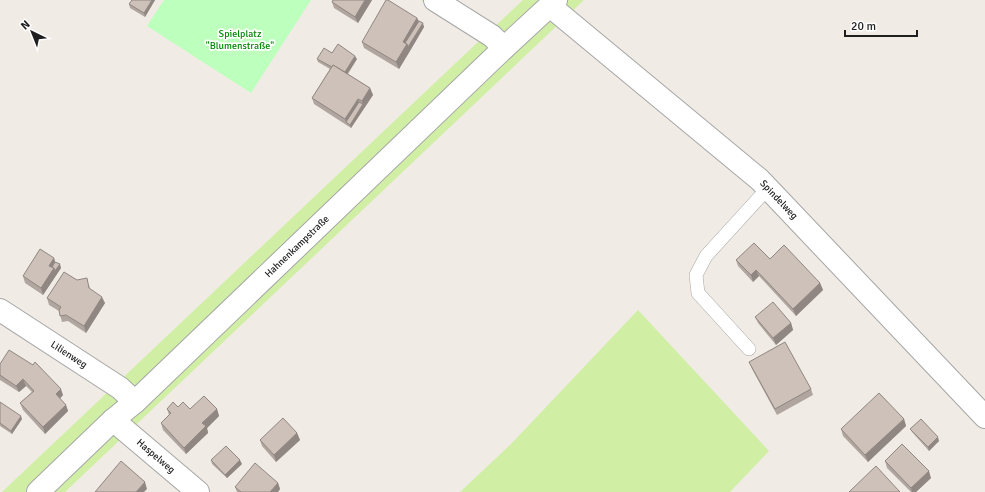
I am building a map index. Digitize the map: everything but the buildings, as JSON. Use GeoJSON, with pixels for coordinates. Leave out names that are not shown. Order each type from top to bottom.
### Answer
{"type":"FeatureCollection","features":[{"type":"Feature","properties":{"kind":"street"},"geometry":{"type":"LineString","coordinates":[[436,0],[492,36],[504,48]]}},
{"type":"Feature","properties":{"kind":"street","name":"Hahnenkampstraße"},"geometry":{"type":"LineString","coordinates":[[38,492],[113,420],[135,402],[504,48],[553,3]]}},
{"type":"Feature","properties":{"kind":"street","name":"Spindelweg"},"geometry":{"type":"LineString","coordinates":[[553,3],[760,180],[985,417]]}},
{"type":"Feature","properties":{"kind":"street","name":"Lilienweg"},"geometry":{"type":"LineString","coordinates":[[0,310],[120,388],[135,402]]}},
{"type":"Feature","properties":{"kind":"street","name":"Haspelweg"},"geometry":{"type":"LineString","coordinates":[[113,420],[198,492]]}},
{"type":"Feature","properties":{"kind":"lane"},"geometry":{"type":"LineString","coordinates":[[749,349],[698,292],[696,275],[706,256],[768,188]]}},
{"type":"Feature","properties":{"kind":"green space","name":"Spielplatz \"Blumenstraße\""},"geometry":{"type":"Polygon","coordinates":[[[164,0],[311,0],[251,93],[147,26],[164,0]]]}},
{"type":"Feature","properties":{"kind":"green space"},"geometry":{"type":"Polygon","coordinates":[[[421,0],[449,0],[493,28],[523,0],[584,0],[65,492],[2,492],[479,41],[478,36],[421,0]]]}},
{"type":"Feature","properties":{"kind":"green space"},"geometry":{"type":"Polygon","coordinates":[[[638,310],[769,451],[730,492],[460,492],[511,444],[638,310]]]}}]}
